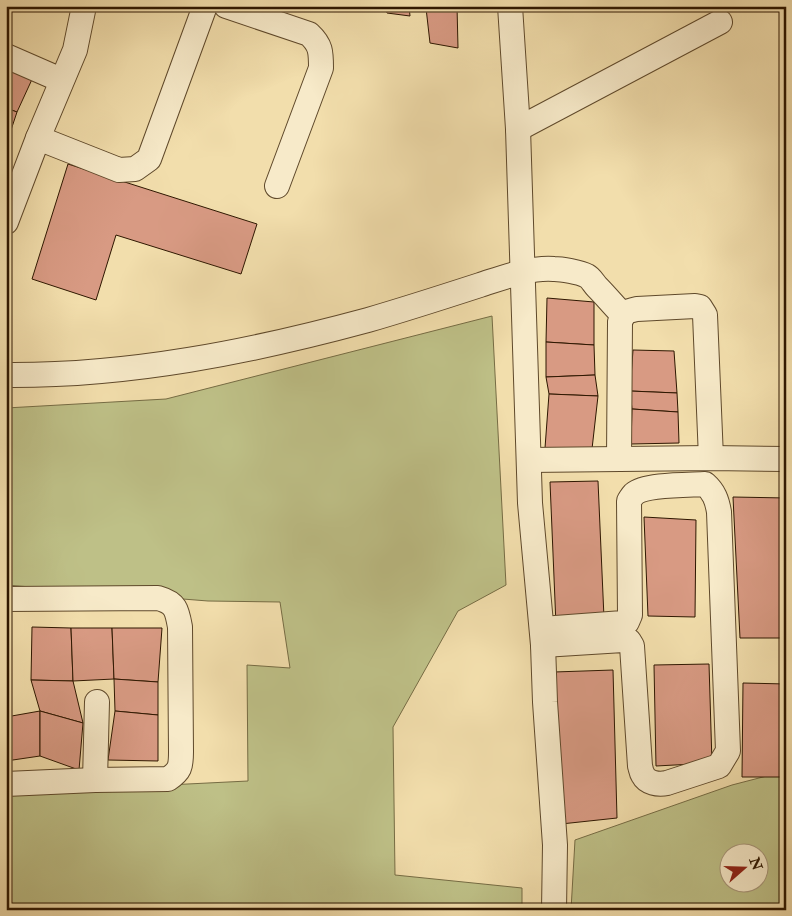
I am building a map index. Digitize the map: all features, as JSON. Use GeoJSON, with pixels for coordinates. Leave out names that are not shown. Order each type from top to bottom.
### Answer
{"type":"FeatureCollection","features":[{"type":"Feature","properties":{"kind":"street"},"geometry":{"type":"LineString","coordinates":[[6,222],[61,80],[75,50],[84,6]]}},
{"type":"Feature","properties":{"kind":"street"},"geometry":{"type":"LineString","coordinates":[[38,138],[119,170],[135,169],[149,159],[205,6]]}},
{"type":"Feature","properties":{"kind":"street"},"geometry":{"type":"LineString","coordinates":[[226,6],[308,34],[316,40],[321,50],[321,68],[277,186]]}},
{"type":"Feature","properties":{"kind":"street"},"geometry":{"type":"LineString","coordinates":[[510,6],[518,129],[530,503],[542,637],[555,845],[554,910]]}},
{"type":"Feature","properties":{"kind":"street"},"geometry":{"type":"LineString","coordinates":[[518,129],[720,22]]}},
{"type":"Feature","properties":{"kind":"street"},"geometry":{"type":"LineString","coordinates":[[6,56],[61,80]]}},
{"type":"Feature","properties":{"kind":"street"},"geometry":{"type":"LineString","coordinates":[[6,375],[70,374],[108,371],[220,354],[340,328],[522,272],[551,268],[587,276],[622,315]]}},
{"type":"Feature","properties":{"kind":"street"},"geometry":{"type":"LineString","coordinates":[[618,458],[620,322],[622,315],[637,309],[695,306],[700,307],[706,315],[711,458]]}},
{"type":"Feature","properties":{"kind":"street"},"geometry":{"type":"LineString","coordinates":[[529,460],[618,458],[786,459]]}},
{"type":"Feature","properties":{"kind":"street"},"geometry":{"type":"LineString","coordinates":[[706,484],[712,490],[720,512],[728,751],[719,766],[660,784],[652,782],[643,776],[640,766],[632,646],[629,641],[542,637],[627,622],[630,615],[629,501],[634,494],[656,487],[706,484]]}},
{"type":"Feature","properties":{"kind":"street"},"geometry":{"type":"LineString","coordinates":[[6,599],[158,598],[168,601],[175,606],[180,627],[181,765],[176,774],[168,779],[6,784]]}},
{"type":"Feature","properties":{"kind":"street"},"geometry":{"type":"LineString","coordinates":[[95,780],[97,702]]}},
{"type":"Feature","properties":{"kind":"green space"},"geometry":{"type":"Polygon","coordinates":[[[492,316],[506,585],[458,611],[393,727],[395,875],[522,888],[522,910],[6,910],[6,793],[248,781],[247,665],[290,668],[280,602],[208,601],[6,585],[6,408],[166,399],[492,316]]]}},
{"type":"Feature","properties":{"kind":"green space"},"geometry":{"type":"Polygon","coordinates":[[[786,771],[786,910],[571,910],[575,840],[732,785],[786,771]]]}},
{"type":"Feature","properties":{"kind":"building"},"geometry":{"type":"Polygon","coordinates":[[[385,6],[409,6],[410,16],[387,13],[385,6]]]}},
{"type":"Feature","properties":{"kind":"building"},"geometry":{"type":"Polygon","coordinates":[[[457,6],[458,48],[430,43],[426,8],[457,6]]]}},
{"type":"Feature","properties":{"kind":"building"},"geometry":{"type":"Polygon","coordinates":[[[6,65],[34,75],[17,112],[6,108],[6,65]]]}},
{"type":"Feature","properties":{"kind":"building"},"geometry":{"type":"Polygon","coordinates":[[[6,108],[17,112],[6,145],[6,108]]]}},
{"type":"Feature","properties":{"kind":"building"},"geometry":{"type":"Polygon","coordinates":[[[68,164],[257,224],[241,274],[116,235],[96,300],[32,279],[68,164]]]}},
{"type":"Feature","properties":{"kind":"building"},"geometry":{"type":"Polygon","coordinates":[[[547,298],[594,302],[594,345],[546,342],[547,298]]]}},
{"type":"Feature","properties":{"kind":"building"},"geometry":{"type":"Polygon","coordinates":[[[546,342],[594,345],[595,375],[546,377],[546,342]]]}},
{"type":"Feature","properties":{"kind":"building"},"geometry":{"type":"Polygon","coordinates":[[[633,350],[674,351],[677,393],[630,391],[633,350]]]}},
{"type":"Feature","properties":{"kind":"building"},"geometry":{"type":"Polygon","coordinates":[[[595,375],[598,396],[549,394],[546,377],[595,375]]]}},
{"type":"Feature","properties":{"kind":"building"},"geometry":{"type":"Polygon","coordinates":[[[630,391],[677,393],[678,412],[632,409],[630,391]]]}},
{"type":"Feature","properties":{"kind":"building"},"geometry":{"type":"Polygon","coordinates":[[[549,394],[598,396],[592,449],[545,448],[549,394]]]}},
{"type":"Feature","properties":{"kind":"building"},"geometry":{"type":"Polygon","coordinates":[[[632,409],[678,412],[679,443],[631,444],[632,409]]]}},
{"type":"Feature","properties":{"kind":"building"},"geometry":{"type":"Polygon","coordinates":[[[598,481],[604,618],[556,625],[550,482],[598,481]]]}},
{"type":"Feature","properties":{"kind":"building"},"geometry":{"type":"Polygon","coordinates":[[[733,497],[786,498],[786,638],[740,638],[733,497]]]}},
{"type":"Feature","properties":{"kind":"building"},"geometry":{"type":"Polygon","coordinates":[[[644,517],[696,520],[695,617],[648,616],[644,517]]]}},
{"type":"Feature","properties":{"kind":"building"},"geometry":{"type":"Polygon","coordinates":[[[32,627],[71,628],[73,681],[31,680],[32,627]]]}},
{"type":"Feature","properties":{"kind":"building"},"geometry":{"type":"Polygon","coordinates":[[[71,628],[112,628],[114,679],[73,681],[71,628]]]}},
{"type":"Feature","properties":{"kind":"building"},"geometry":{"type":"Polygon","coordinates":[[[112,628],[162,628],[158,682],[114,679],[112,628]]]}},
{"type":"Feature","properties":{"kind":"building"},"geometry":{"type":"Polygon","coordinates":[[[709,664],[712,763],[656,766],[654,665],[709,664]]]}},
{"type":"Feature","properties":{"kind":"building"},"geometry":{"type":"Polygon","coordinates":[[[613,670],[617,818],[561,824],[554,672],[613,670]]]}},
{"type":"Feature","properties":{"kind":"building"},"geometry":{"type":"Polygon","coordinates":[[[114,679],[158,682],[158,715],[115,711],[114,679]]]}},
{"type":"Feature","properties":{"kind":"building"},"geometry":{"type":"Polygon","coordinates":[[[31,680],[73,681],[83,723],[40,711],[31,680]]]}},
{"type":"Feature","properties":{"kind":"building"},"geometry":{"type":"Polygon","coordinates":[[[743,683],[786,684],[786,777],[742,777],[743,683]]]}},
{"type":"Feature","properties":{"kind":"building"},"geometry":{"type":"Polygon","coordinates":[[[40,711],[40,756],[6,761],[6,717],[40,711]]]}},
{"type":"Feature","properties":{"kind":"building"},"geometry":{"type":"Polygon","coordinates":[[[40,711],[83,723],[79,770],[40,756],[40,711]]]}},
{"type":"Feature","properties":{"kind":"building"},"geometry":{"type":"Polygon","coordinates":[[[115,711],[158,715],[158,761],[108,760],[115,711]]]}}]}
